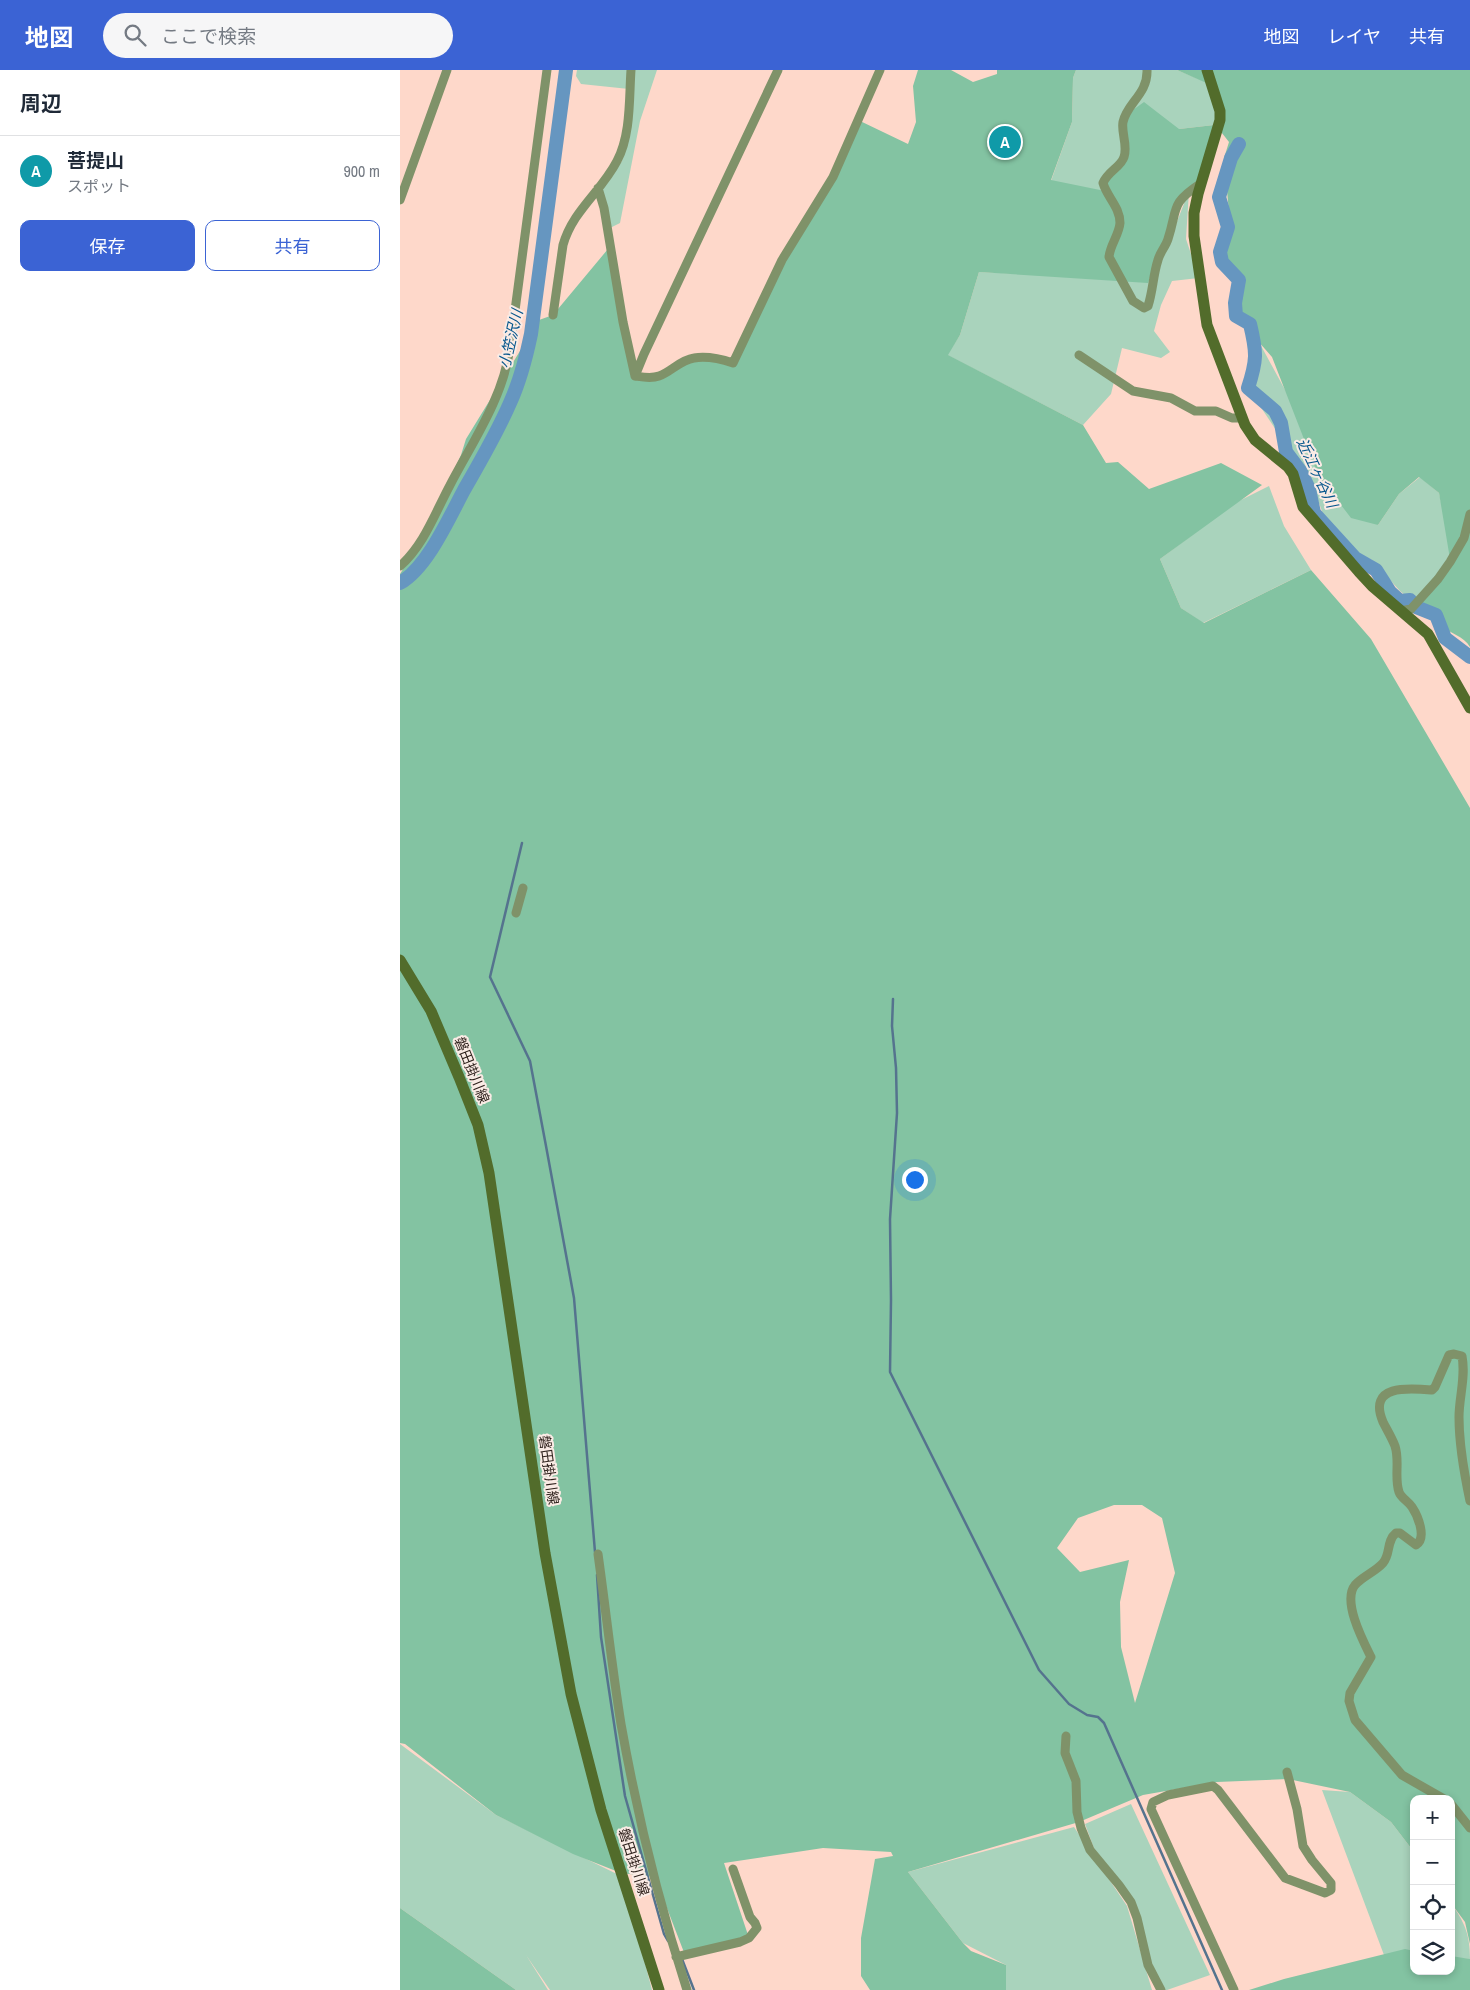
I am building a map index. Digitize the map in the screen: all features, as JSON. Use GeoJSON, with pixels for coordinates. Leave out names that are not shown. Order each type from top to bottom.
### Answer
{"type":"FeatureCollection","features":[{"type":"Feature","properties":{"kind":"main road"},"geometry":{"type":"LineString","coordinates":[[1207,70],[1220,116],[1200,184],[1194,213],[1194,236],[1206,325],[1242,418],[1249,433],[1255,440],[1288,466],[1293,474],[1300,500],[1309,515],[1365,579],[1428,634],[1470,708]]}},
{"type":"Feature","properties":{"kind":"main road","name":"磐田掛川線"},"geometry":{"type":"LineString","coordinates":[[400,960],[431,1011],[478,1125],[489,1174],[546,1553],[571,1694],[601,1810],[659,1990]]}},
{"type":"Feature","properties":{"kind":"street"},"geometry":{"type":"LineString","coordinates":[[400,200],[447,70]]}},
{"type":"Feature","properties":{"kind":"street"},"geometry":{"type":"LineString","coordinates":[[400,566],[408,559],[423,538],[494,402],[504,375],[513,331],[547,70]]}},
{"type":"Feature","properties":{"kind":"street"},"geometry":{"type":"LineString","coordinates":[[553,315],[566,234],[577,213],[617,162],[625,142],[631,70]]}},
{"type":"Feature","properties":{"kind":"street"},"geometry":{"type":"LineString","coordinates":[[635,376],[778,70]]}},
{"type":"Feature","properties":{"kind":"street"},"geometry":{"type":"LineString","coordinates":[[635,376],[652,378],[660,376],[683,361],[694,357],[724,360],[733,363],[782,260],[833,177],[880,70]]}},
{"type":"Feature","properties":{"kind":"street"},"geometry":{"type":"LineString","coordinates":[[1147,70],[1145,85],[1123,121],[1124,157],[1106,176],[1103,183],[1105,192],[1115,204],[1120,222],[1109,257],[1133,301],[1144,308],[1148,306],[1158,258],[1168,240],[1173,215],[1178,203],[1182,197],[1200,184]]}},
{"type":"Feature","properties":{"kind":"street"},"geometry":{"type":"LineString","coordinates":[[598,188],[604,208],[623,322],[635,376]]}},
{"type":"Feature","properties":{"kind":"street"},"geometry":{"type":"LineString","coordinates":[[1079,355],[1133,391],[1171,398],[1195,411],[1216,411],[1232,418],[1242,418]]}},
{"type":"Feature","properties":{"kind":"street"},"geometry":{"type":"LineString","coordinates":[[1400,611],[1411,609],[1438,579],[1464,538],[1470,514]]}},
{"type":"Feature","properties":{"kind":"street"},"geometry":{"type":"LineString","coordinates":[[516,913],[523,888]]}},
{"type":"Feature","properties":{"kind":"street"},"geometry":{"type":"LineString","coordinates":[[1437,1795],[1402,1775],[1355,1720],[1349,1700],[1350,1693],[1371,1657],[1358,1628],[1351,1602],[1351,1590],[1356,1583],[1382,1564],[1387,1558],[1392,1536],[1400,1533],[1416,1545],[1419,1543],[1421,1536],[1411,1505],[1400,1494],[1396,1478],[1398,1458],[1395,1445],[1382,1420],[1380,1407],[1382,1400],[1386,1394],[1394,1390],[1406,1388],[1432,1390],[1449,1355],[1454,1354],[1462,1356],[1464,1365],[1459,1415],[1460,1452],[1470,1501]]}},
{"type":"Feature","properties":{"kind":"street"},"geometry":{"type":"LineString","coordinates":[[598,1554],[621,1723],[629,1765],[649,1855],[676,1957],[687,1990]]}},
{"type":"Feature","properties":{"kind":"street"},"geometry":{"type":"LineString","coordinates":[[1066,1736],[1065,1753],[1076,1781],[1077,1812],[1081,1828],[1090,1850],[1131,1902],[1137,1918],[1148,1965],[1161,1990]]}},
{"type":"Feature","properties":{"kind":"street"},"geometry":{"type":"LineString","coordinates":[[1234,1990],[1151,1809],[1153,1802],[1168,1795],[1213,1786],[1285,1878],[1325,1893],[1331,1890],[1331,1883],[1312,1860],[1304,1846],[1287,1772]]}},
{"type":"Feature","properties":{"kind":"street"},"geometry":{"type":"LineString","coordinates":[[1455,1809],[1470,1828]]}},
{"type":"Feature","properties":{"kind":"street"},"geometry":{"type":"LineString","coordinates":[[676,1957],[740,1942],[754,1935],[757,1928],[750,1917],[733,1869]]}},
{"type":"Feature","properties":{"kind":"green space"},"geometry":{"type":"Polygon","coordinates":[[[577,70],[657,70],[640,121],[620,223],[608,229],[599,191],[622,161],[629,89],[581,84],[576,76],[577,70]]]}},
{"type":"Feature","properties":{"kind":"green space"},"geometry":{"type":"Polygon","coordinates":[[[918,70],[951,70],[973,82],[997,74],[997,70],[1076,70],[1073,78],[1072,122],[1051,180],[1105,191],[1106,176],[1124,157],[1126,115],[1144,102],[1179,129],[1214,125],[1201,181],[1173,215],[1148,283],[979,272],[960,335],[948,355],[1083,425],[1106,463],[1118,462],[1149,489],[1221,463],[1262,485],[1160,559],[1181,608],[1204,623],[1311,570],[1371,639],[1470,808],[1470,1944],[1465,1922],[1455,1908],[1455,1795],[1410,1795],[1410,1847],[1391,1822],[1350,1792],[1288,1779],[1217,1782],[1143,1795],[1079,1822],[908,1872],[971,1951],[1006,1965],[1006,1990],[870,1990],[861,1976],[861,1938],[875,1859],[893,1856],[891,1852],[823,1848],[724,1863],[749,1938],[685,1955],[655,1877],[621,1873],[573,1854],[496,1815],[405,1744],[400,1743],[400,574],[419,544],[461,455],[466,439],[539,320],[553,315],[608,249],[635,376],[658,376],[694,357],[733,363],[782,260],[833,177],[858,120],[908,144],[916,122],[913,86],[918,70]],[[1114,1505],[1078,1518],[1057,1548],[1080,1572],[1129,1560],[1120,1602],[1121,1647],[1135,1703],[1175,1573],[1162,1518],[1142,1505],[1114,1505]]]}},
{"type":"Feature","properties":{"kind":"green space"},"geometry":{"type":"Polygon","coordinates":[[[1076,70],[1177,70],[1206,82],[1223,103],[1214,125],[1179,129],[1125,154],[1102,191],[1051,181],[1072,122],[1073,78],[1076,70]]]}},
{"type":"Feature","properties":{"kind":"green space"},"geometry":{"type":"Polygon","coordinates":[[[1177,70],[1470,70],[1470,647],[1464,640],[1441,625],[1420,599],[1450,559],[1439,493],[1419,477],[1399,494],[1378,525],[1351,518],[1318,475],[1272,357],[1236,316],[1239,280],[1217,260],[1230,223],[1224,158],[1229,142],[1218,128],[1211,85],[1177,70]]]}},
{"type":"Feature","properties":{"kind":"green space"},"geometry":{"type":"Polygon","coordinates":[[[1189,191],[1186,239],[1199,278],[1172,281],[1161,305],[1154,331],[1170,352],[1161,358],[1122,348],[1111,394],[1083,425],[947,355],[960,335],[979,272],[1154,280],[1189,191]]]}},
{"type":"Feature","properties":{"kind":"green space"},"geometry":{"type":"Polygon","coordinates":[[[1259,342],[1290,399],[1318,475],[1378,525],[1399,494],[1420,477],[1439,493],[1453,555],[1416,604],[1400,591],[1372,560],[1354,552],[1323,514],[1312,484],[1248,388],[1259,342]]]}},
{"type":"Feature","properties":{"kind":"green space"},"geometry":{"type":"Polygon","coordinates":[[[1269,486],[1284,526],[1311,570],[1203,623],[1181,608],[1160,559],[1235,503],[1269,486]]]}},
{"type":"Feature","properties":{"kind":"green space"},"geometry":{"type":"Polygon","coordinates":[[[400,1744],[496,1815],[623,1877],[652,1990],[550,1990],[526,1955],[548,1990],[516,1990],[400,1908],[400,1744]]]}},
{"type":"Feature","properties":{"kind":"green space"},"geometry":{"type":"Polygon","coordinates":[[[1322,1790],[1350,1792],[1391,1822],[1410,1847],[1410,1956],[1384,1955],[1322,1790]]]}},
{"type":"Feature","properties":{"kind":"green space"},"geometry":{"type":"Polygon","coordinates":[[[1131,1804],[1210,1975],[1167,1990],[1161,1990],[1138,1923],[1125,1893],[1099,1862],[1085,1824],[1131,1804]]]}},
{"type":"Feature","properties":{"kind":"green space"},"geometry":{"type":"Polygon","coordinates":[[[1074,1827],[1127,1906],[1152,1990],[1006,1990],[1006,1965],[963,1943],[908,1872],[1074,1827]]]}},
{"type":"Feature","properties":{"kind":"green space"},"geometry":{"type":"Polygon","coordinates":[[[400,1908],[516,1990],[400,1990],[400,1908]]]}},
{"type":"Feature","properties":{"kind":"green space"},"geometry":{"type":"Polygon","coordinates":[[[1455,1909],[1466,1930],[1470,1959],[1455,1958],[1455,1909]]]}},
{"type":"Feature","properties":{"kind":"green space"},"geometry":{"type":"Polygon","coordinates":[[[1405,1949],[1410,1950],[1410,1975],[1455,1975],[1455,1957],[1470,1959],[1470,1990],[1249,1990],[1284,1979],[1405,1949]]]}},
{"type":"Feature","properties":{"kind":"waterway","name":"小笠沢川"},"geometry":{"type":"LineString","coordinates":[[400,583],[419,566],[444,528],[500,425],[520,378],[531,334],[566,70]]}},
{"type":"Feature","properties":{"kind":"waterway","name":"近江ヶ谷川"},"geometry":{"type":"LineString","coordinates":[[1239,144],[1231,158],[1219,197],[1228,227],[1220,252],[1222,262],[1239,280],[1235,303],[1236,316],[1250,324],[1255,356],[1248,388],[1275,411],[1281,423],[1286,452],[1301,472],[1309,489],[1314,513],[1355,558],[1376,570],[1390,592],[1400,601],[1410,600],[1416,607],[1436,615],[1445,638],[1470,657]]}},
{"type":"Feature","properties":{"kind":"waterway"},"geometry":{"type":"LineString","coordinates":[[522,843],[490,977],[530,1061],[574,1298],[595,1552]]}},
{"type":"Feature","properties":{"kind":"waterway"},"geometry":{"type":"LineString","coordinates":[[893,999],[892,1026],[896,1068],[897,1113],[890,1219],[890,1372],[1039,1670],[1069,1704],[1087,1715],[1098,1717],[1104,1723],[1222,1990]]}},
{"type":"Feature","properties":{"kind":"waterway"},"geometry":{"type":"LineString","coordinates":[[597,1575],[601,1637],[625,1796],[664,1934],[668,1941]]}},
{"type":"Feature","properties":{"kind":"waterway"},"geometry":{"type":"LineString","coordinates":[[682,1959],[694,1990]]}},
{"type":"Feature","properties":{"kind":"place","name":"菩提山"},"geometry":{"type":"Point","coordinates":[1005,142]}}]}
